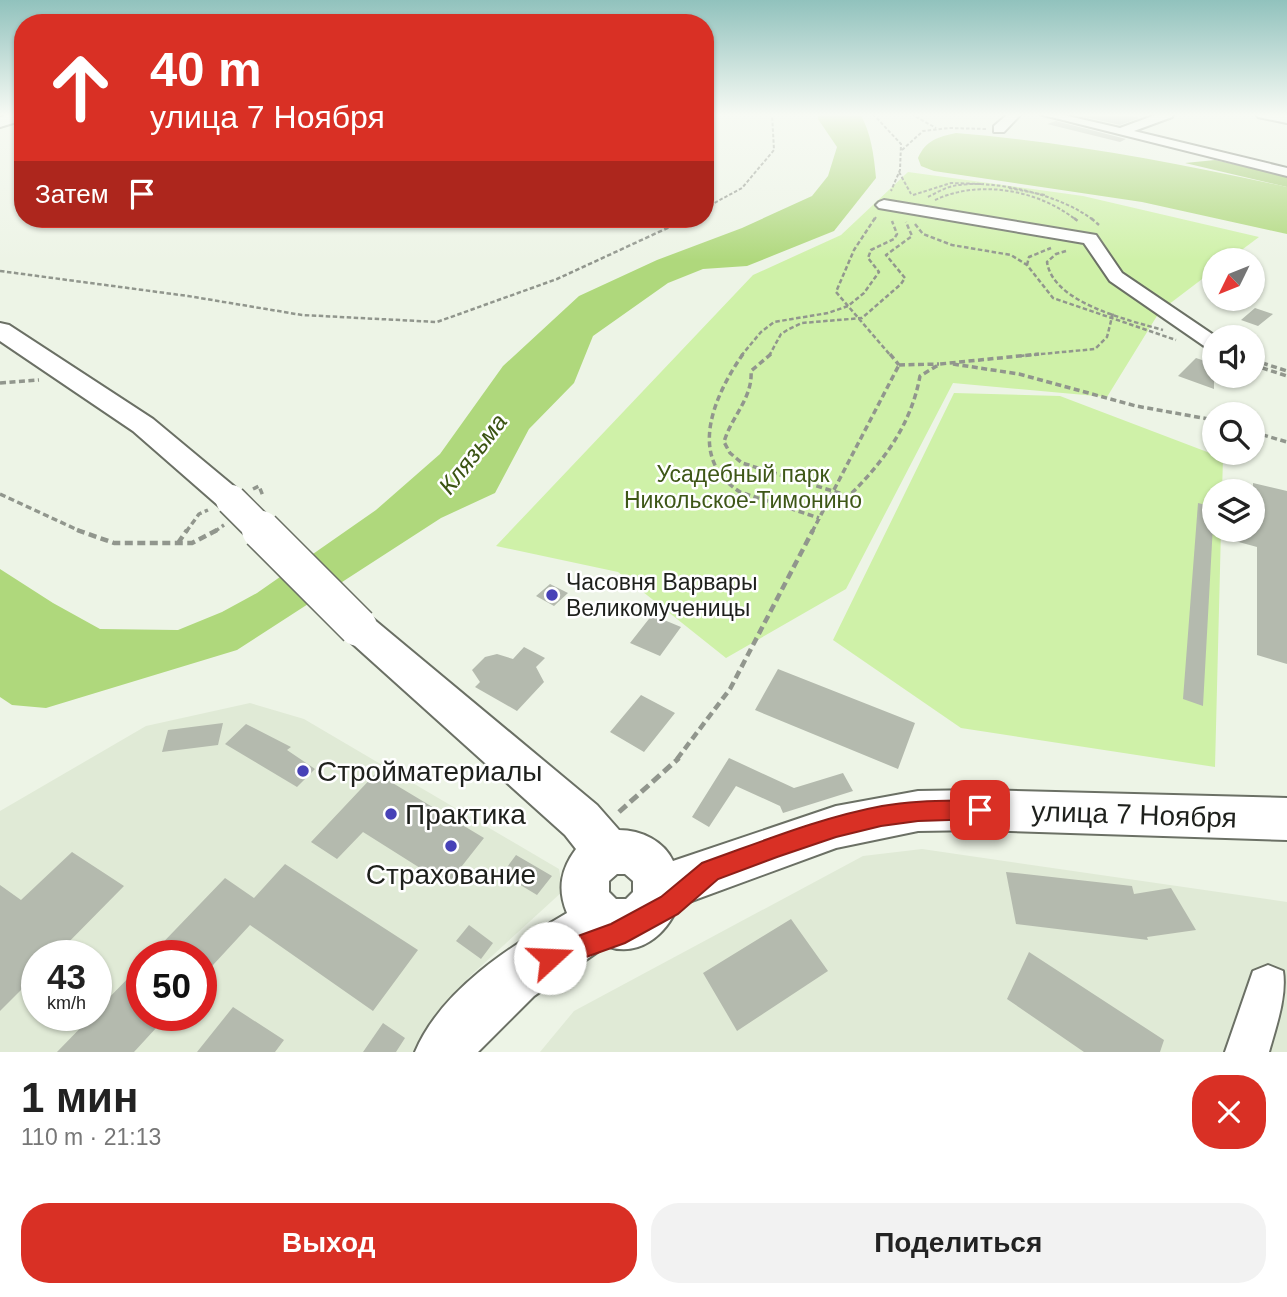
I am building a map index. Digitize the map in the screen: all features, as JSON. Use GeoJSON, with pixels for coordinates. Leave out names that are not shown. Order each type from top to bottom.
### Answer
{"type":"FeatureCollection","features":[{"type":"Feature","properties":{"kind":"main road"},"geometry":{"type":"LineString","coordinates":[[0,330],[143,425],[221,512],[581,820],[615,833],[628,853],[644,860],[655,873],[658,890],[653,907],[639,920],[621,924],[602,920],[589,907],[584,884],[615,833]]}},
{"type":"Feature","properties":{"kind":"main road","name":"улица 7 Ноября"},"geometry":{"type":"LineString","coordinates":[[658,890],[836,827],[918,811],[980,810],[1287,818]]}},
{"type":"Feature","properties":{"kind":"main road"},"geometry":{"type":"LineString","coordinates":[[529,965],[616,935],[670,906],[710,871]]}},
{"type":"Feature","properties":{"kind":"main road"},"geometry":{"type":"LineString","coordinates":[[443,1052],[472,1014],[529,965],[602,920]]}},
{"type":"Feature","properties":{"kind":"street"},"geometry":{"type":"LineString","coordinates":[[1250,163],[1287,172]]}},
{"type":"Feature","properties":{"kind":"street"},"geometry":{"type":"LineString","coordinates":[[906,204],[1090,239],[1116,277],[1202,336]]}},
{"type":"Feature","properties":{"kind":"street"},"geometry":{"type":"LineString","coordinates":[[1247,1052],[1268,986]]}},
{"type":"Feature","properties":{"kind":"path"},"geometry":{"type":"LineString","coordinates":[[714,203],[742,188],[763,163]]}},
{"type":"Feature","properties":{"kind":"path"},"geometry":{"type":"LineString","coordinates":[[901,163],[906,204],[905,219],[912,236],[908,243],[890,250],[886,255],[905,278],[862,318],[838,323],[802,323],[781,334],[773,353],[751,371],[752,387],[728,428],[724,442],[730,453],[742,463],[849,496],[872,474],[904,428],[918,395],[920,376],[940,364],[985,367],[1075,386],[1127,403],[1202,418]]}},
{"type":"Feature","properties":{"kind":"path"},"geometry":{"type":"LineString","coordinates":[[900,172],[906,204]]}},
{"type":"Feature","properties":{"kind":"path"},"geometry":{"type":"LineString","coordinates":[[957,183],[970,189]]}},
{"type":"Feature","properties":{"kind":"path"},"geometry":{"type":"LineString","coordinates":[[1045,195],[975,183],[957,183],[906,204],[854,250],[836,292],[899,365],[940,364],[1095,349],[1107,337],[1113,313]]}},
{"type":"Feature","properties":{"kind":"path"},"geometry":{"type":"LineString","coordinates":[[819,518],[747,496],[722,480],[708,440],[724,384],[752,344],[770,324],[794,317],[829,314],[848,307],[868,292],[879,272],[869,258],[871,250],[894,239],[897,234],[891,218],[906,204],[942,190],[963,186],[1003,189],[1048,198],[1074,208],[1091,217],[1101,228],[1079,247],[1056,254],[1047,261],[1048,274],[1060,288],[1113,313],[1180,336]]}},
{"type":"Feature","properties":{"kind":"path"},"geometry":{"type":"LineString","coordinates":[[0,271],[188,296],[302,315],[437,322],[557,279],[668,228]]}},
{"type":"Feature","properties":{"kind":"path"},"geometry":{"type":"LineString","coordinates":[[1027,265],[1053,298],[1176,340]]}},
{"type":"Feature","properties":{"kind":"path"},"geometry":{"type":"LineString","coordinates":[[1265,364],[1287,371]]}},
{"type":"Feature","properties":{"kind":"path"},"geometry":{"type":"LineString","coordinates":[[615,833],[685,752],[730,689],[899,365]]}},
{"type":"Feature","properties":{"kind":"path"},"geometry":{"type":"LineString","coordinates":[[1265,369],[1287,376]]}},
{"type":"Feature","properties":{"kind":"path"},"geometry":{"type":"LineString","coordinates":[[0,383],[26,383],[45,378]]}},
{"type":"Feature","properties":{"kind":"path"},"geometry":{"type":"LineString","coordinates":[[1265,436],[1287,442]]}},
{"type":"Feature","properties":{"kind":"path"},"geometry":{"type":"LineString","coordinates":[[0,494],[67,527],[114,542],[192,543],[221,512]]}},
{"type":"Feature","properties":{"kind":"path"},"geometry":{"type":"LineString","coordinates":[[178,543],[199,514],[221,512]]}},
{"type":"Feature","properties":{"kind":"shaded area"},"geometry":{"type":"Polygon","coordinates":[[[1185,163],[1229,163],[1287,176],[1287,187],[1185,163]]]}},
{"type":"Feature","properties":{"kind":"shaded area"},"geometry":{"type":"Polygon","coordinates":[[[250,703],[304,719],[559,869],[563,891],[468,978],[414,1052],[0,1052],[0,811],[146,726],[250,703]]]}},
{"type":"Feature","properties":{"kind":"shaded area"},"geometry":{"type":"Polygon","coordinates":[[[922,849],[1287,902],[1287,1052],[540,1052],[574,1011],[863,856],[922,849]]]}},
{"type":"Feature","properties":{"kind":"green space","name":"Усадебный парк Никольское-Тимонино"},"geometry":{"type":"Polygon","coordinates":[[[908,172],[1083,196],[1259,237],[1244,248],[1202,248],[1202,279],[1160,311],[1107,397],[953,383],[846,589],[726,658],[618,572],[496,546],[753,275],[841,235],[908,172]]]}},
{"type":"Feature","properties":{"kind":"green space"},"geometry":{"type":"Polygon","coordinates":[[[954,393],[1060,396],[1202,450],[1202,465],[1223,465],[1222,479],[1202,479],[1202,542],[1221,542],[1215,767],[961,728],[833,640],[954,393]]]}},
{"type":"Feature","properties":{"kind":"water","name":"Клязьма"},"geometry":{"type":"Polygon","coordinates":[[[832,163],[874,163],[876,178],[834,231],[747,266],[703,269],[668,283],[593,336],[574,383],[529,429],[495,493],[441,518],[237,650],[46,708],[12,705],[0,697],[0,569],[100,629],[178,630],[222,612],[257,593],[376,510],[440,454],[503,366],[579,296],[657,260],[742,228],[812,196],[828,176],[832,163]]]}},
{"type":"Feature","properties":{"kind":"water"},"geometry":{"type":"Polygon","coordinates":[[[920,163],[1170,163],[1287,187],[1287,234],[1142,202],[934,171],[920,163]]]}},
{"type":"Feature","properties":{"kind":"building"},"geometry":{"type":"Polygon","coordinates":[[[1250,312],[1273,314],[1259,325],[1241,320],[1250,312]]]}},
{"type":"Feature","properties":{"kind":"building"},"geometry":{"type":"Polygon","coordinates":[[[1196,358],[1202,360],[1202,385],[1178,376],[1196,358]]]}},
{"type":"Feature","properties":{"kind":"building"},"geometry":{"type":"Polygon","coordinates":[[[1265,486],[1287,491],[1287,664],[1257,655],[1257,547],[1239,542],[1265,542],[1265,486]]]}},
{"type":"Feature","properties":{"kind":"building"},"geometry":{"type":"Polygon","coordinates":[[[1198,503],[1202,504],[1202,542],[1212,542],[1203,706],[1183,699],[1198,503]]]}},
{"type":"Feature","properties":{"kind":"building","name":"Часовня Варвары Великомученицы"},"geometry":{"type":"Polygon","coordinates":[[[550,584],[568,593],[554,606],[536,596],[550,584]]]}},
{"type":"Feature","properties":{"kind":"building"},"geometry":{"type":"Polygon","coordinates":[[[652,615],[681,627],[660,656],[630,643],[652,615]]]}},
{"type":"Feature","properties":{"kind":"building"},"geometry":{"type":"Polygon","coordinates":[[[524,647],[545,658],[536,667],[544,682],[517,711],[475,687],[480,682],[472,670],[485,657],[497,654],[513,659],[524,647]]]}},
{"type":"Feature","properties":{"kind":"building"},"geometry":{"type":"Polygon","coordinates":[[[778,669],[915,723],[898,769],[755,710],[778,669]]]}},
{"type":"Feature","properties":{"kind":"building"},"geometry":{"type":"Polygon","coordinates":[[[641,695],[675,713],[644,752],[610,732],[641,695]]]}},
{"type":"Feature","properties":{"kind":"building"},"geometry":{"type":"Polygon","coordinates":[[[223,723],[218,745],[162,752],[168,730],[223,723]]]}},
{"type":"Feature","properties":{"kind":"building"},"geometry":{"type":"Polygon","coordinates":[[[246,724],[291,747],[287,750],[315,769],[297,787],[225,744],[246,724]]]}},
{"type":"Feature","properties":{"kind":"building"},"geometry":{"type":"Polygon","coordinates":[[[729,758],[794,788],[843,773],[853,791],[783,813],[780,806],[736,786],[709,827],[692,817],[729,758]]]}},
{"type":"Feature","properties":{"kind":"building"},"geometry":{"type":"Polygon","coordinates":[[[376,773],[484,838],[447,885],[363,832],[337,859],[311,842],[376,773]]]}},
{"type":"Feature","properties":{"kind":"building"},"geometry":{"type":"Polygon","coordinates":[[[72,852],[124,886],[71,940],[21,940],[21,990],[0,1011],[0,885],[21,900],[72,852]]]}},
{"type":"Feature","properties":{"kind":"building"},"geometry":{"type":"Polygon","coordinates":[[[516,855],[552,876],[537,895],[502,874],[516,855]]]}},
{"type":"Feature","properties":{"kind":"building"},"geometry":{"type":"Polygon","coordinates":[[[285,864],[418,950],[373,1011],[250,925],[217,961],[217,940],[165,940],[225,878],[254,898],[285,864]]]}},
{"type":"Feature","properties":{"kind":"building"},"geometry":{"type":"Polygon","coordinates":[[[1006,872],[1132,886],[1134,894],[1171,888],[1196,930],[1147,937],[1148,940],[1016,924],[1006,872]]]}},
{"type":"Feature","properties":{"kind":"building"},"geometry":{"type":"Polygon","coordinates":[[[791,919],[828,971],[737,1031],[703,973],[791,919]]]}},
{"type":"Feature","properties":{"kind":"building"},"geometry":{"type":"Polygon","coordinates":[[[469,925],[493,943],[481,959],[456,941],[469,925]]]}},
{"type":"Feature","properties":{"kind":"building"},"geometry":{"type":"Polygon","coordinates":[[[1029,952],[1164,1040],[1160,1052],[1084,1052],[1007,999],[1029,952]]]}},
{"type":"Feature","properties":{"kind":"building"},"geometry":{"type":"Polygon","coordinates":[[[126,980],[126,1031],[153,1031],[134,1052],[57,1052],[77,1031],[112,1031],[112,995],[126,980]]]}},
{"type":"Feature","properties":{"kind":"building"},"geometry":{"type":"Polygon","coordinates":[[[233,1007],[284,1040],[275,1052],[197,1052],[214,1031],[217,1031],[217,1027],[233,1007]]]}},
{"type":"Feature","properties":{"kind":"building"},"geometry":{"type":"Polygon","coordinates":[[[383,1023],[405,1038],[396,1052],[363,1052],[383,1023]]]}},
{"type":"Feature","properties":{"kind":"place","name":"Часовня Варвары Великомученицы"},"geometry":{"type":"Point","coordinates":[552,595]}},
{"type":"Feature","properties":{"kind":"place","name":"Стройматериалы"},"geometry":{"type":"Point","coordinates":[303,771]}},
{"type":"Feature","properties":{"kind":"place","name":"Практика"},"geometry":{"type":"Point","coordinates":[391,814]}},
{"type":"Feature","properties":{"kind":"place","name":"Страхование"},"geometry":{"type":"Point","coordinates":[451,846]}},
{"type":"Feature","properties":{"kind":"route"},"geometry":{"type":"LineString","coordinates":[[550,958],[616,935],[670,906],[710,871],[777,846],[881,816],[918,811],[980,810]]}}]}
